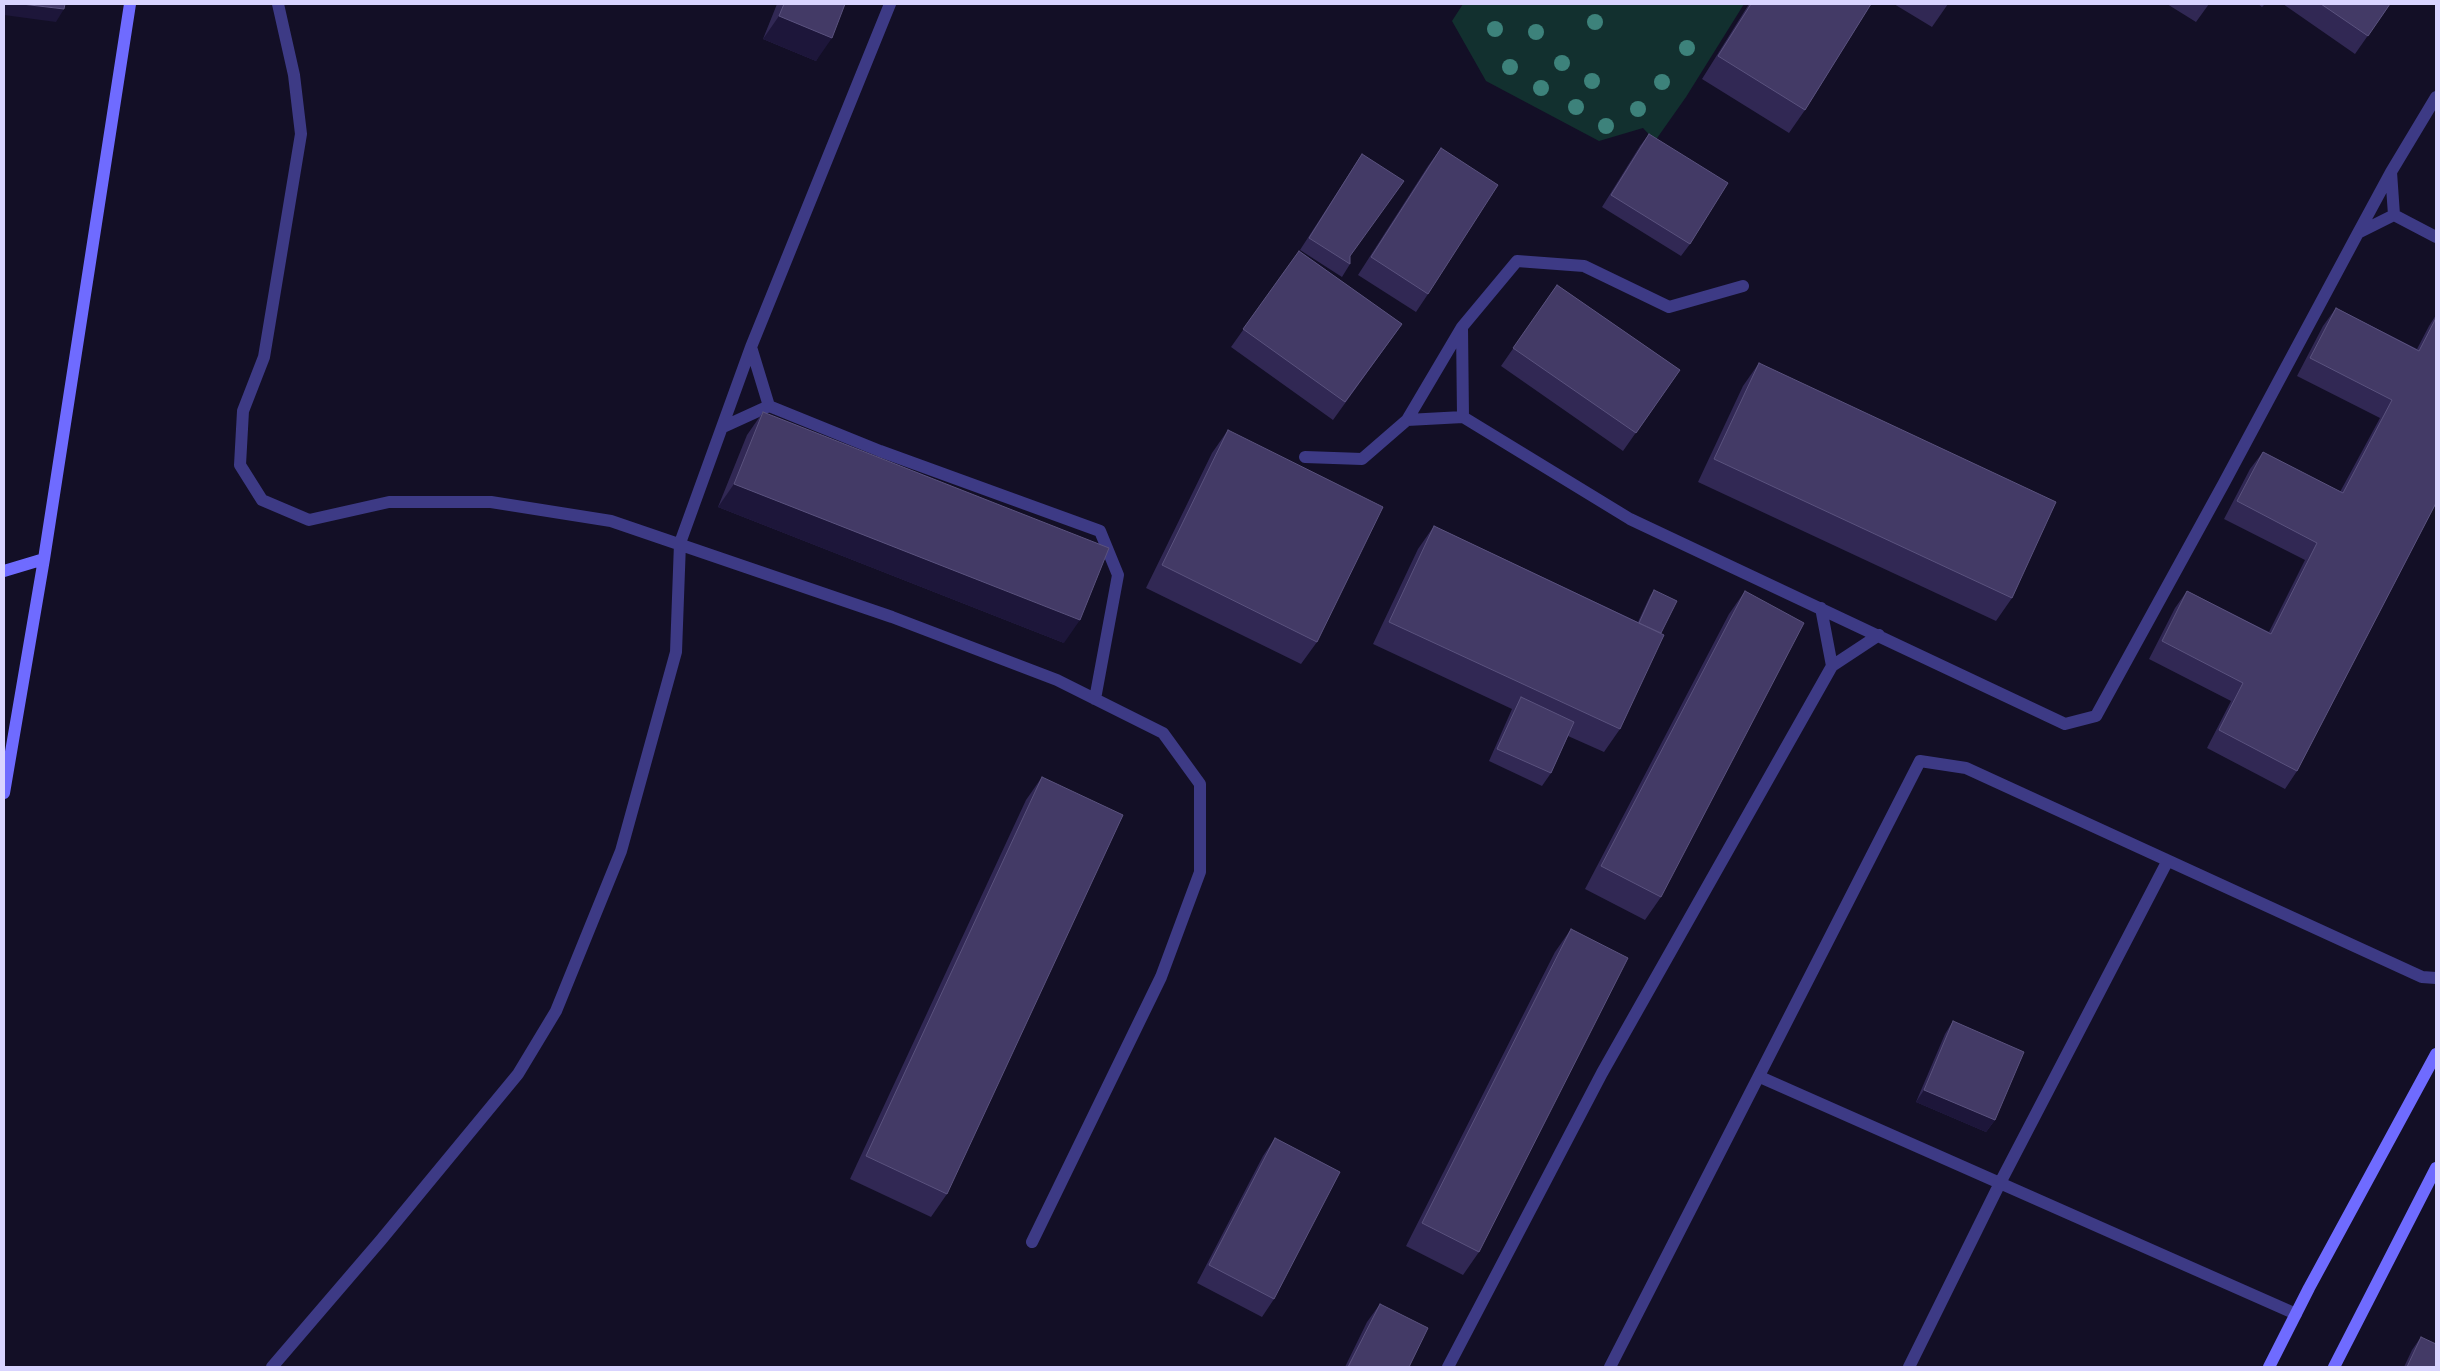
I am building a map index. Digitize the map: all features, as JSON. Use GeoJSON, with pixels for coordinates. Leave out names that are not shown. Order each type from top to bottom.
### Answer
{"type":"FeatureCollection","features":[{"type":"Feature","properties":{"kind":"street"},"geometry":{"type":"LineString","coordinates":[[4,793],[44,559],[130,4]]}},
{"type":"Feature","properties":{"kind":"street"},"geometry":{"type":"LineString","coordinates":[[278,4],[294,75],[301,134],[264,357],[243,410],[240,465],[262,500],[309,520],[389,502],[491,502],[611,521],[892,617],[1057,680],[1163,733],[1200,784],[1200,872],[1161,977],[1032,1242]]}},
{"type":"Feature","properties":{"kind":"street"},"geometry":{"type":"LineString","coordinates":[[272,1367],[381,1240],[518,1074],[556,1011],[621,851],[676,652],[680,543],[751,347],[890,4]]}},
{"type":"Feature","properties":{"kind":"street"},"geometry":{"type":"LineString","coordinates":[[1407,420],[1463,417],[1630,519],[2065,724],[2096,716],[2224,483],[2390,172],[2436,96]]}},
{"type":"Feature","properties":{"kind":"street"},"geometry":{"type":"LineString","coordinates":[[2390,172],[2394,214]]}},
{"type":"Feature","properties":{"kind":"street"},"geometry":{"type":"LineString","coordinates":[[2358,233],[2394,214]]}},
{"type":"Feature","properties":{"kind":"street"},"geometry":{"type":"LineString","coordinates":[[2394,214],[2436,236]]}},
{"type":"Feature","properties":{"kind":"street"},"geometry":{"type":"LineString","coordinates":[[1305,457],[1362,459],[1407,420],[1462,327],[1517,261],[1584,266],[1669,307],[1743,286]]}},
{"type":"Feature","properties":{"kind":"street"},"geometry":{"type":"LineString","coordinates":[[1462,327],[1463,417]]}},
{"type":"Feature","properties":{"kind":"street"},"geometry":{"type":"LineString","coordinates":[[751,347],[770,406]]}},
{"type":"Feature","properties":{"kind":"street"},"geometry":{"type":"LineString","coordinates":[[723,427],[770,406],[880,451],[1100,531],[1118,575],[1095,699]]}},
{"type":"Feature","properties":{"kind":"street"},"geometry":{"type":"LineString","coordinates":[[4,571],[44,559]]}},
{"type":"Feature","properties":{"kind":"street"},"geometry":{"type":"LineString","coordinates":[[1821,608],[1832,666]]}},
{"type":"Feature","properties":{"kind":"street"},"geometry":{"type":"LineString","coordinates":[[1448,1367],[1602,1074],[1832,666],[1878,635]]}},
{"type":"Feature","properties":{"kind":"street"},"geometry":{"type":"LineString","coordinates":[[1610,1367],[1920,761],[1966,768],[2167,862],[2422,977],[2436,978]]}},
{"type":"Feature","properties":{"kind":"street"},"geometry":{"type":"LineString","coordinates":[[1909,1367],[2000,1183],[2167,862]]}},
{"type":"Feature","properties":{"kind":"street"},"geometry":{"type":"LineString","coordinates":[[2269,1367],[2436,1054]]}},
{"type":"Feature","properties":{"kind":"street"},"geometry":{"type":"LineString","coordinates":[[1760,1077],[2296,1314]]}},
{"type":"Feature","properties":{"kind":"street"},"geometry":{"type":"LineString","coordinates":[[2334,1367],[2436,1168]]}},
{"type":"Feature","properties":{"kind":"green space"},"geometry":{"type":"Polygon","coordinates":[[[1463,4],[1744,4],[1686,97],[1655,141],[1643,128],[1599,141],[1486,81],[1452,21],[1463,4]]]}},
{"type":"Feature","properties":{"kind":"building"},"geometry":{"type":"Polygon","coordinates":[[[22,4],[65,4],[64,9],[22,4]]]}},
{"type":"Feature","properties":{"kind":"building"},"geometry":{"type":"Polygon","coordinates":[[[784,4],[845,4],[832,38],[779,16],[784,4]]]}},
{"type":"Feature","properties":{"kind":"building"},"geometry":{"type":"Polygon","coordinates":[[[1751,4],[1871,4],[1805,110],[1718,56],[1751,4]]]}},
{"type":"Feature","properties":{"kind":"building"},"geometry":{"type":"Polygon","coordinates":[[[2321,4],[2390,4],[2368,36],[2321,4]]]}},
{"type":"Feature","properties":{"kind":"building"},"geometry":{"type":"Polygon","coordinates":[[[1649,134],[1728,183],[1690,244],[1611,195],[1649,134]]]}},
{"type":"Feature","properties":{"kind":"building"},"geometry":{"type":"Polygon","coordinates":[[[1441,148],[1498,185],[1428,294],[1371,257],[1441,148]]]}},
{"type":"Feature","properties":{"kind":"building"},"geometry":{"type":"Polygon","coordinates":[[[1362,154],[1404,181],[1350,256],[1350,264],[1309,238],[1362,154]]]}},
{"type":"Feature","properties":{"kind":"building"},"geometry":{"type":"Polygon","coordinates":[[[1299,251],[1402,324],[1345,402],[1243,329],[1299,251]]]}},
{"type":"Feature","properties":{"kind":"building"},"geometry":{"type":"Polygon","coordinates":[[[1557,285],[1680,370],[1636,433],[1513,348],[1557,285]]]}},
{"type":"Feature","properties":{"kind":"building"},"geometry":{"type":"Polygon","coordinates":[[[2336,308],[2419,351],[2436,318],[2436,503],[2297,771],[2219,730],[2243,683],[2162,641],[2187,591],[2271,634],[2317,543],[2237,501],[2263,452],[2343,493],[2392,400],[2310,358],[2336,308]]]}},
{"type":"Feature","properties":{"kind":"building"},"geometry":{"type":"Polygon","coordinates":[[[1759,363],[2056,502],[2012,598],[1714,459],[1759,363]]]}},
{"type":"Feature","properties":{"kind":"building"},"geometry":{"type":"Polygon","coordinates":[[[763,412],[1109,548],[1080,620],[734,484],[763,412]]]}},
{"type":"Feature","properties":{"kind":"building"},"geometry":{"type":"Polygon","coordinates":[[[1228,430],[1383,507],[1317,642],[1162,565],[1228,430]]]}},
{"type":"Feature","properties":{"kind":"building"},"geometry":{"type":"Polygon","coordinates":[[[1434,526],[1664,635],[1620,729],[1389,622],[1434,526]]]}},
{"type":"Feature","properties":{"kind":"building"},"geometry":{"type":"Polygon","coordinates":[[[1654,590],[1677,601],[1661,633],[1639,623],[1654,590]]]}},
{"type":"Feature","properties":{"kind":"building"},"geometry":{"type":"Polygon","coordinates":[[[1745,591],[1804,623],[1661,897],[1601,866],[1745,591]]]}},
{"type":"Feature","properties":{"kind":"building"},"geometry":{"type":"Polygon","coordinates":[[[1521,697],[1574,722],[1551,773],[1497,749],[1521,697]]]}},
{"type":"Feature","properties":{"kind":"building"},"geometry":{"type":"Polygon","coordinates":[[[1042,777],[1123,815],[947,1194],[866,1156],[1042,777]]]}},
{"type":"Feature","properties":{"kind":"building"},"geometry":{"type":"Polygon","coordinates":[[[1571,929],[1628,958],[1479,1252],[1422,1223],[1571,929]]]}},
{"type":"Feature","properties":{"kind":"building"},"geometry":{"type":"Polygon","coordinates":[[[1953,1021],[2024,1052],[1995,1120],[1924,1090],[1953,1021]]]}},
{"type":"Feature","properties":{"kind":"building"},"geometry":{"type":"Polygon","coordinates":[[[1275,1138],[1340,1172],[1274,1299],[1209,1265],[1275,1138]]]}},
{"type":"Feature","properties":{"kind":"building"},"geometry":{"type":"Polygon","coordinates":[[[1380,1304],[1428,1328],[1409,1367],[1348,1367],[1380,1304]]]}},
{"type":"Feature","properties":{"kind":"building"},"geometry":{"type":"Polygon","coordinates":[[[2421,1337],[2436,1344],[2436,1367],[2407,1367],[2421,1337]]]}}]}
